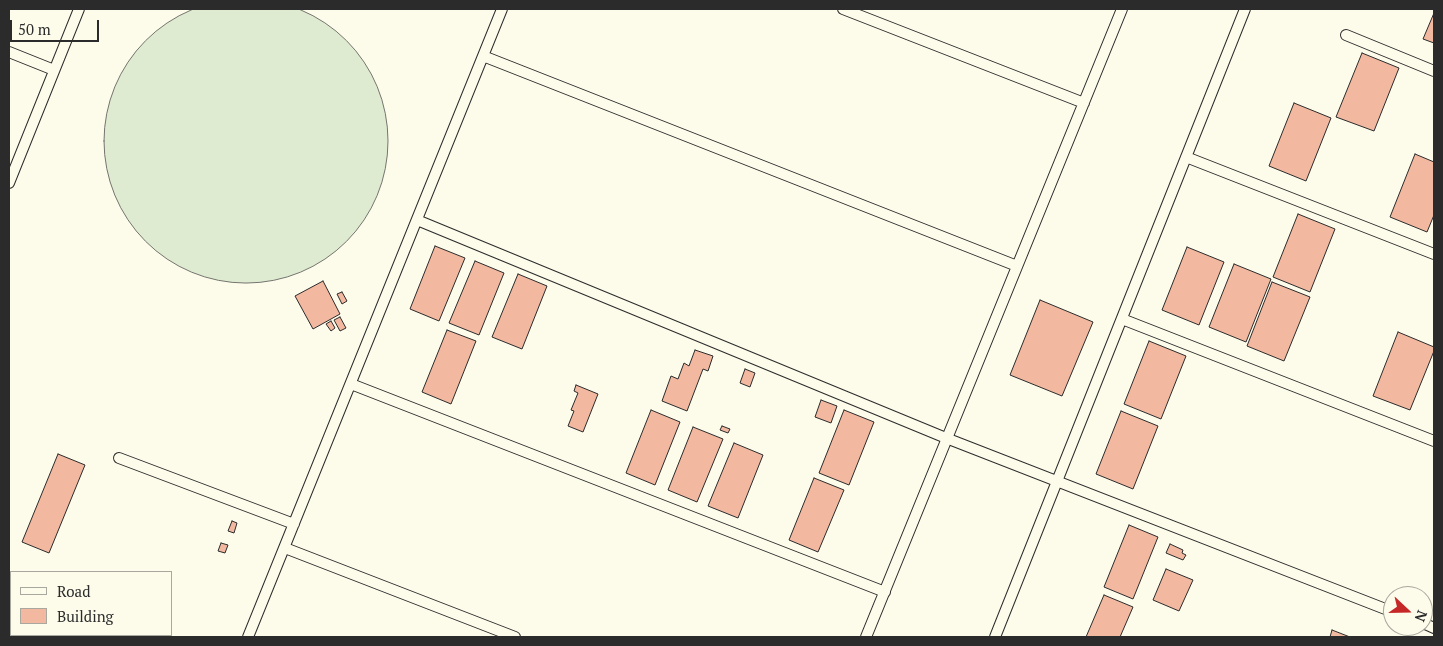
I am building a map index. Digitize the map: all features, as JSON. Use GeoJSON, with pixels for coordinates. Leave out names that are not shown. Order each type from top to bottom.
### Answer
{"type":"FeatureCollection","features":[{"type":"Feature","properties":{"kind":"street"},"geometry":{"type":"LineString","coordinates":[[9,183],[79,9]]}},
{"type":"Feature","properties":{"kind":"street"},"geometry":{"type":"LineString","coordinates":[[248,637],[502,9]]}},
{"type":"Feature","properties":{"kind":"street"},"geometry":{"type":"LineString","coordinates":[[843,9],[1084,103]]}},
{"type":"Feature","properties":{"kind":"street"},"geometry":{"type":"LineString","coordinates":[[866,637],[1122,9]]}},
{"type":"Feature","properties":{"kind":"street"},"geometry":{"type":"LineString","coordinates":[[995,637],[1245,9]]}},
{"type":"Feature","properties":{"kind":"street"},"geometry":{"type":"LineString","coordinates":[[1346,35],[1434,71]]}},
{"type":"Feature","properties":{"kind":"street"},"geometry":{"type":"LineString","coordinates":[[9,52],[54,70]]}},
{"type":"Feature","properties":{"kind":"street"},"geometry":{"type":"LineString","coordinates":[[483,56],[1017,266]]}},
{"type":"Feature","properties":{"kind":"street"},"geometry":{"type":"LineString","coordinates":[[1186,157],[1434,254]]}},
{"type":"Feature","properties":{"kind":"street"},"geometry":{"type":"LineString","coordinates":[[417,220],[946,438],[1383,608]]}},
{"type":"Feature","properties":{"kind":"street"},"geometry":{"type":"LineString","coordinates":[[1122,319],[1434,441]]}},
{"type":"Feature","properties":{"kind":"street"},"geometry":{"type":"LineString","coordinates":[[351,384],[885,592]]}},
{"type":"Feature","properties":{"kind":"street"},"geometry":{"type":"LineString","coordinates":[[119,458],[294,524]]}},
{"type":"Feature","properties":{"kind":"street"},"geometry":{"type":"LineString","coordinates":[[284,548],[515,637]]}},
{"type":"Feature","properties":{"kind":"green space"},"geometry":{"type":"Polygon","coordinates":[[[232,-1],[260,-1],[287,5],[313,16],[347,40],[364,62],[377,87],[386,113],[388,141],[386,169],[377,195],[364,220],[347,242],[313,266],[287,277],[260,283],[232,283],[205,277],[179,266],[145,242],[121,208],[110,182],[104,155],[104,127],[110,100],[121,74],[145,40],[179,16],[205,5],[232,-1]]]}},
{"type":"Feature","properties":{"kind":"building"},"geometry":{"type":"Polygon","coordinates":[[[1434,13],[1434,43],[1423,39],[1434,13]]]}},
{"type":"Feature","properties":{"kind":"building"},"geometry":{"type":"Polygon","coordinates":[[[1362,53],[1399,68],[1374,131],[1336,117],[1362,53]]]}},
{"type":"Feature","properties":{"kind":"building"},"geometry":{"type":"Polygon","coordinates":[[[1294,103],[1331,118],[1306,181],[1269,166],[1294,103]]]}},
{"type":"Feature","properties":{"kind":"building"},"geometry":{"type":"Polygon","coordinates":[[[1415,154],[1434,162],[1434,215],[1427,232],[1390,217],[1415,154]]]}},
{"type":"Feature","properties":{"kind":"building"},"geometry":{"type":"Polygon","coordinates":[[[1298,214],[1335,229],[1310,292],[1273,277],[1298,214]]]}},
{"type":"Feature","properties":{"kind":"building"},"geometry":{"type":"Polygon","coordinates":[[[435,246],[465,258],[439,321],[410,309],[435,246]]]}},
{"type":"Feature","properties":{"kind":"building"},"geometry":{"type":"Polygon","coordinates":[[[1187,247],[1224,262],[1199,325],[1162,310],[1187,247]]]}},
{"type":"Feature","properties":{"kind":"building"},"geometry":{"type":"Polygon","coordinates":[[[475,261],[504,273],[479,335],[449,323],[475,261]]]}},
{"type":"Feature","properties":{"kind":"building"},"geometry":{"type":"Polygon","coordinates":[[[1234,264],[1271,279],[1246,342],[1209,327],[1234,264]]]}},
{"type":"Feature","properties":{"kind":"building"},"geometry":{"type":"Polygon","coordinates":[[[518,274],[547,286],[522,349],[492,337],[518,274]]]}},
{"type":"Feature","properties":{"kind":"building"},"geometry":{"type":"Polygon","coordinates":[[[323,281],[340,314],[313,329],[295,296],[323,281]]]}},
{"type":"Feature","properties":{"kind":"building"},"geometry":{"type":"Polygon","coordinates":[[[1272,282],[1310,297],[1284,361],[1247,346],[1272,282]]]}},
{"type":"Feature","properties":{"kind":"building"},"geometry":{"type":"Polygon","coordinates":[[[342,292],[347,301],[342,304],[337,294],[342,292]]]}},
{"type":"Feature","properties":{"kind":"building"},"geometry":{"type":"Polygon","coordinates":[[[1040,300],[1093,322],[1062,396],[1010,375],[1040,300]]]}},
{"type":"Feature","properties":{"kind":"building"},"geometry":{"type":"Polygon","coordinates":[[[340,317],[346,328],[340,331],[334,320],[340,317]]]}},
{"type":"Feature","properties":{"kind":"building"},"geometry":{"type":"Polygon","coordinates":[[[331,321],[335,328],[331,331],[326,324],[331,321]]]}},
{"type":"Feature","properties":{"kind":"building"},"geometry":{"type":"Polygon","coordinates":[[[447,330],[476,341],[451,404],[422,392],[447,330]]]}},
{"type":"Feature","properties":{"kind":"building"},"geometry":{"type":"Polygon","coordinates":[[[1398,332],[1434,347],[1410,410],[1373,396],[1398,332]]]}},
{"type":"Feature","properties":{"kind":"building"},"geometry":{"type":"Polygon","coordinates":[[[1149,341],[1186,356],[1161,419],[1124,404],[1149,341]]]}},
{"type":"Feature","properties":{"kind":"building"},"geometry":{"type":"Polygon","coordinates":[[[695,350],[713,356],[708,371],[703,369],[687,411],[662,401],[671,376],[678,379],[684,363],[689,366],[695,350]]]}},
{"type":"Feature","properties":{"kind":"building"},"geometry":{"type":"Polygon","coordinates":[[[745,369],[755,373],[750,387],[740,383],[745,369]]]}},
{"type":"Feature","properties":{"kind":"building"},"geometry":{"type":"Polygon","coordinates":[[[576,385],[598,394],[583,432],[568,426],[574,411],[571,410],[578,393],[574,391],[576,385]]]}},
{"type":"Feature","properties":{"kind":"building"},"geometry":{"type":"Polygon","coordinates":[[[821,400],[837,406],[831,423],[815,417],[821,400]]]}},
{"type":"Feature","properties":{"kind":"building"},"geometry":{"type":"Polygon","coordinates":[[[651,410],[680,422],[655,485],[626,473],[651,410]]]}},
{"type":"Feature","properties":{"kind":"building"},"geometry":{"type":"Polygon","coordinates":[[[844,410],[874,422],[849,485],[819,473],[844,410]]]}},
{"type":"Feature","properties":{"kind":"building"},"geometry":{"type":"Polygon","coordinates":[[[1121,411],[1158,426],[1133,489],[1096,474],[1121,411]]]}},
{"type":"Feature","properties":{"kind":"building"},"geometry":{"type":"Polygon","coordinates":[[[722,426],[730,429],[728,433],[720,430],[722,426]]]}},
{"type":"Feature","properties":{"kind":"building"},"geometry":{"type":"Polygon","coordinates":[[[693,427],[723,439],[697,502],[668,490],[693,427]]]}},
{"type":"Feature","properties":{"kind":"building"},"geometry":{"type":"Polygon","coordinates":[[[734,443],[763,455],[738,518],[708,506],[734,443]]]}},
{"type":"Feature","properties":{"kind":"building"},"geometry":{"type":"Polygon","coordinates":[[[58,454],[85,465],[49,553],[22,542],[58,454]]]}},
{"type":"Feature","properties":{"kind":"building"},"geometry":{"type":"Polygon","coordinates":[[[814,478],[844,490],[818,552],[789,540],[814,478]]]}},
{"type":"Feature","properties":{"kind":"building"},"geometry":{"type":"Polygon","coordinates":[[[232,521],[237,523],[234,533],[228,531],[232,521]]]}},
{"type":"Feature","properties":{"kind":"building"},"geometry":{"type":"Polygon","coordinates":[[[1129,525],[1158,537],[1133,599],[1104,587],[1129,525]]]}},
{"type":"Feature","properties":{"kind":"building"},"geometry":{"type":"Polygon","coordinates":[[[221,543],[228,545],[225,553],[218,551],[221,543]]]}},
{"type":"Feature","properties":{"kind":"building"},"geometry":{"type":"Polygon","coordinates":[[[1170,544],[1183,550],[1182,553],[1186,555],[1183,560],[1166,553],[1170,544]]]}},
{"type":"Feature","properties":{"kind":"building"},"geometry":{"type":"Polygon","coordinates":[[[1166,569],[1193,580],[1179,611],[1153,600],[1166,569]]]}},
{"type":"Feature","properties":{"kind":"building"},"geometry":{"type":"Polygon","coordinates":[[[1104,595],[1133,607],[1120,637],[1086,637],[1104,595]]]}},
{"type":"Feature","properties":{"kind":"building"},"geometry":{"type":"Polygon","coordinates":[[[1332,630],[1350,637],[1330,637],[1332,630]]]}}]}
